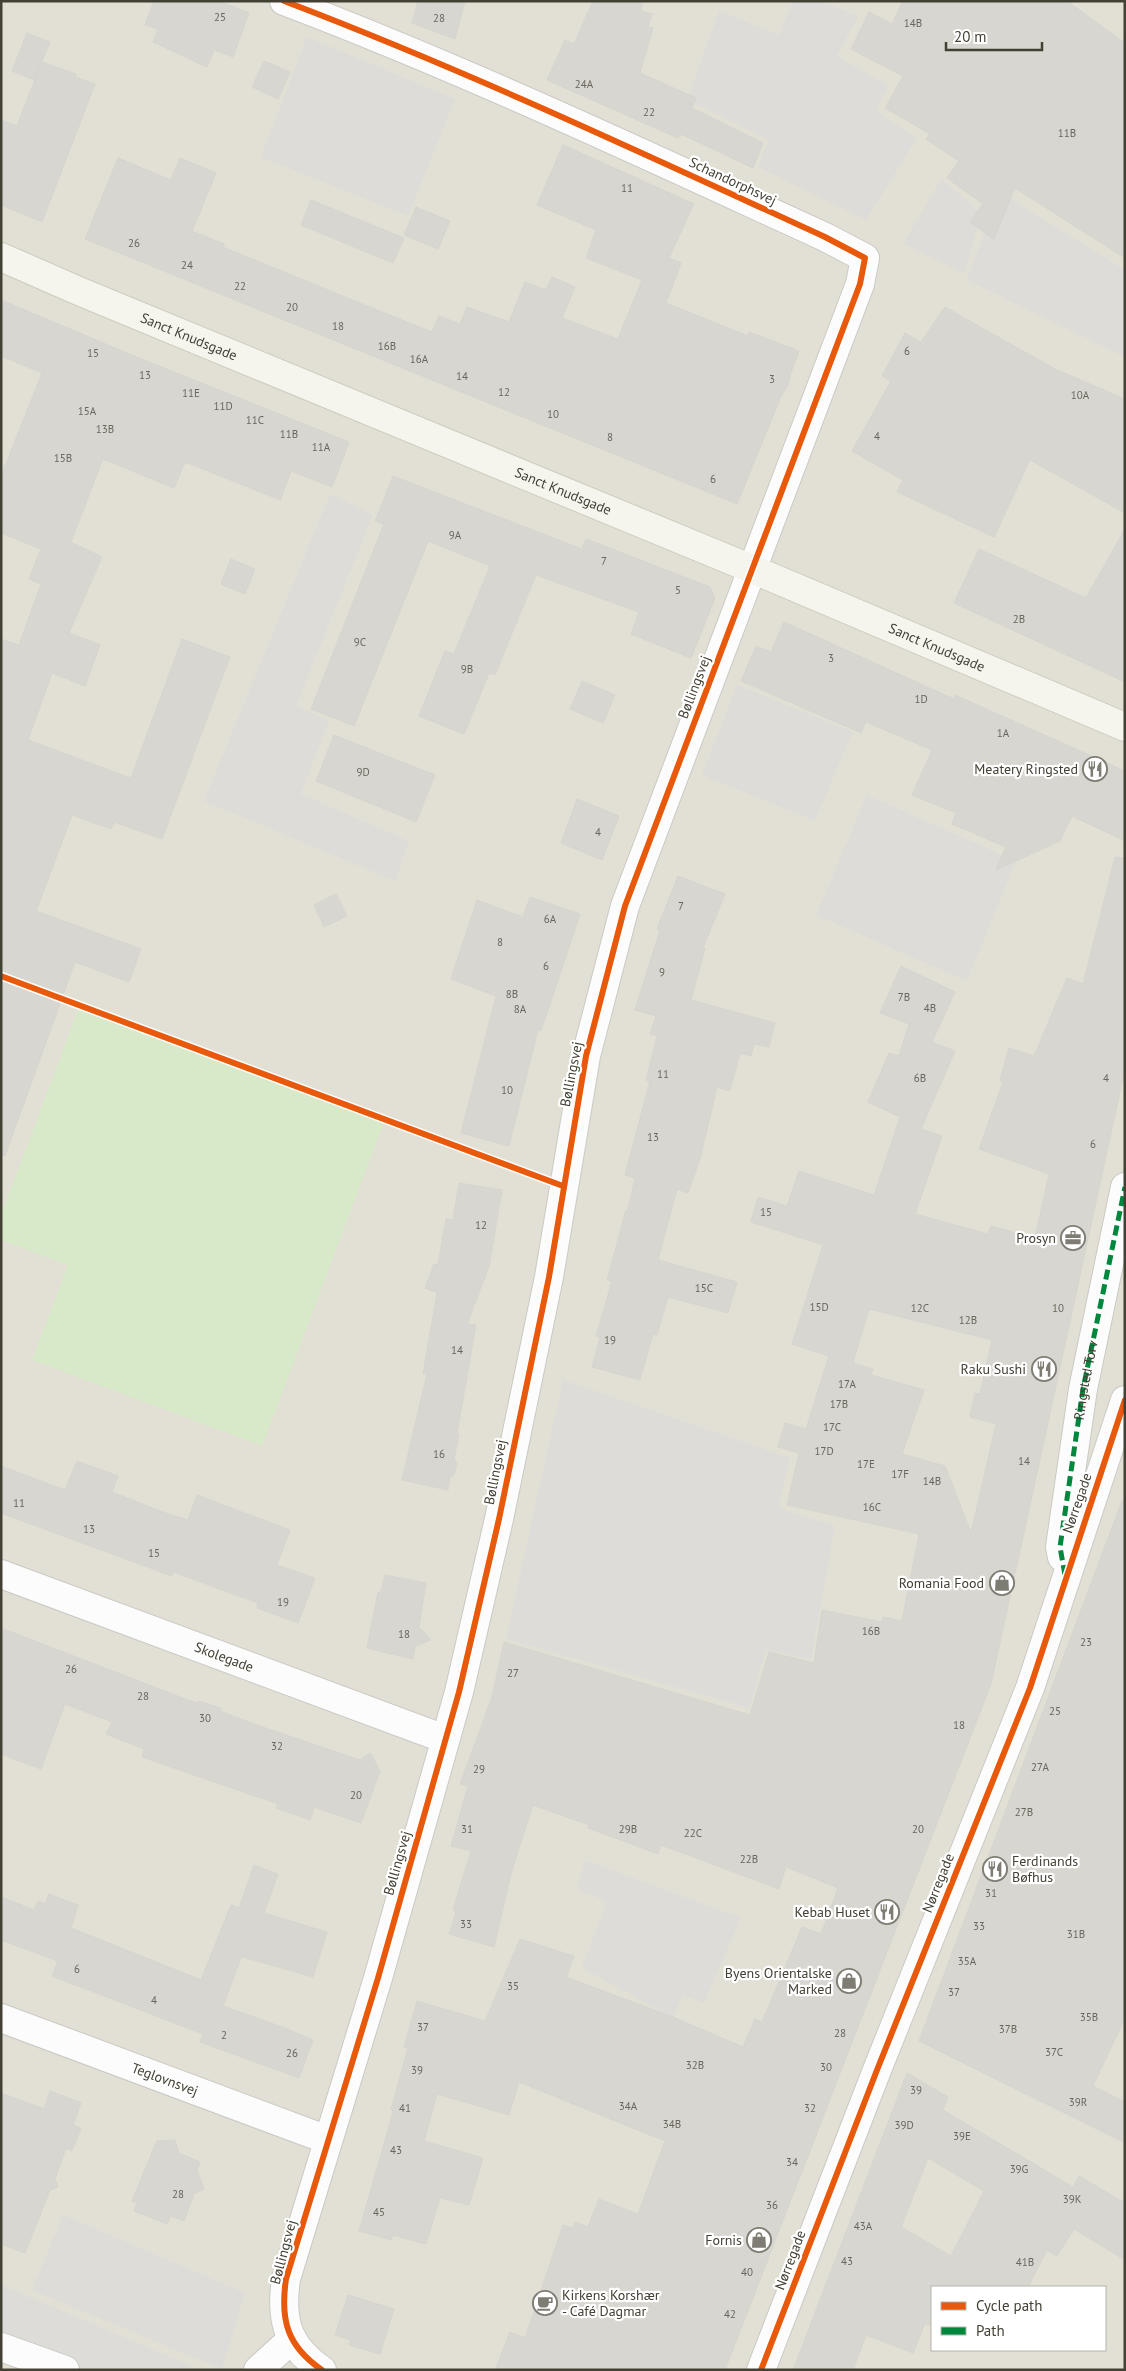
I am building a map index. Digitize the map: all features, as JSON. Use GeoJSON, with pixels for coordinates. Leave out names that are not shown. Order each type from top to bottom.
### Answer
{"type":"FeatureCollection","features":[{"type":"Feature","properties":{"kind":"street","name":"Schandorphsvej"},"geometry":{"type":"LineString","coordinates":[[284,1],[354,28],[568,118],[832,240],[865,258],[860,284],[752,569]]}},
{"type":"Feature","properties":{"kind":"street","name":"Sanct Knudsgade"},"geometry":{"type":"LineString","coordinates":[[1,257],[81,292],[752,569],[1125,727]]}},
{"type":"Feature","properties":{"kind":"street","name":"Bøllingsvej"},"geometry":{"type":"LineString","coordinates":[[322,2370],[306,2359],[292,2339],[284,2321],[286,2280],[378,1978],[459,1692],[499,1519],[516,1428],[549,1277],[586,1056],[625,906],[752,569]]}},
{"type":"Feature","properties":{"kind":"street","name":"Ringsted Torv"},"geometry":{"type":"LineString","coordinates":[[1065,1575],[1060,1547],[1083,1389],[1125,1187]]}},
{"type":"Feature","properties":{"kind":"street","name":"Nørregade"},"geometry":{"type":"LineString","coordinates":[[761,2370],[877,2070],[1030,1688],[1065,1575],[1125,1400]]}},
{"type":"Feature","properties":{"kind":"street","name":"Skolegade"},"geometry":{"type":"LineString","coordinates":[[1,1574],[446,1739]]}},
{"type":"Feature","properties":{"kind":"street","name":"Teglovnsvej"},"geometry":{"type":"LineString","coordinates":[[1,2018],[328,2140]]}},
{"type":"Feature","properties":{"kind":"street"},"geometry":{"type":"LineString","coordinates":[[258,2370],[292,2339]]}},
{"type":"Feature","properties":{"kind":"street"},"geometry":{"type":"LineString","coordinates":[[1,2347],[65,2370]]}},
{"type":"Feature","properties":{"kind":"shaded area"},"geometry":{"type":"Polygon","coordinates":[[[1,1],[1125,1],[1125,2370],[1,2370],[1,1]]]}},
{"type":"Feature","properties":{"kind":"shaded area"},"geometry":{"type":"Polygon","coordinates":[[[793,1],[822,1],[858,16],[837,56],[888,86],[876,111],[917,138],[866,220],[758,167],[769,140],[687,99],[719,11],[779,35],[793,1]]]}},
{"type":"Feature","properties":{"kind":"shaded area"},"geometry":{"type":"Polygon","coordinates":[[[307,37],[455,99],[408,216],[261,157],[307,37]]]}},
{"type":"Feature","properties":{"kind":"shaded area"},"geometry":{"type":"Polygon","coordinates":[[[941,179],[982,214],[964,273],[903,244],[941,179]]]}},
{"type":"Feature","properties":{"kind":"shaded area"},"geometry":{"type":"Polygon","coordinates":[[[999,192],[1125,270],[1125,357],[967,280],[999,192]]]}},
{"type":"Feature","properties":{"kind":"shaded area"},"geometry":{"type":"Polygon","coordinates":[[[330,494],[373,515],[296,706],[329,721],[301,794],[409,841],[395,881],[204,801],[330,494]]]}},
{"type":"Feature","properties":{"kind":"shaded area"},"geometry":{"type":"Polygon","coordinates":[[[737,685],[853,732],[815,821],[702,775],[737,685]]]}},
{"type":"Feature","properties":{"kind":"shaded area"},"geometry":{"type":"Polygon","coordinates":[[[867,795],[1016,861],[967,981],[816,915],[867,795]]]}},
{"type":"Feature","properties":{"kind":"shaded area"},"geometry":{"type":"Polygon","coordinates":[[[563,1380],[790,1458],[778,1508],[835,1526],[811,1659],[766,1650],[749,1708],[506,1639],[563,1380]]]}},
{"type":"Feature","properties":{"kind":"shaded area"},"geometry":{"type":"Polygon","coordinates":[[[585,1860],[741,1918],[704,2003],[683,1995],[673,2018],[582,1968],[607,1902],[577,1889],[585,1860]]]}},
{"type":"Feature","properties":{"kind":"shaded area"},"geometry":{"type":"Polygon","coordinates":[[[63,2215],[245,2293],[222,2369],[32,2290],[63,2215]]]}},
{"type":"Feature","properties":{"kind":"shaded area"},"geometry":{"type":"Polygon","coordinates":[[[1,2285],[201,2370],[65,2370],[1,2347],[1,2285]]]}},
{"type":"Feature","properties":{"kind":"green space"},"geometry":{"type":"Polygon","coordinates":[[[80,1005],[385,1119],[262,1446],[32,1360],[68,1265],[1,1240],[1,1215],[80,1005]]]}},
{"type":"Feature","properties":{"kind":"building"},"geometry":{"type":"Polygon","coordinates":[[[154,1],[219,1],[249,13],[233,57],[214,50],[207,67],[153,42],[158,29],[145,25],[154,1]]]}},
{"type":"Feature","properties":{"kind":"building"},"geometry":{"type":"Polygon","coordinates":[[[418,1],[465,1],[455,39],[412,23],[418,1]]]}},
{"type":"Feature","properties":{"kind":"building"},"geometry":{"type":"Polygon","coordinates":[[[593,1],[643,1],[641,11],[652,14],[648,27],[653,28],[640,73],[696,98],[692,108],[763,143],[753,168],[681,134],[678,138],[547,80],[565,40],[574,44],[593,1]]]}},
{"type":"Feature","properties":{"kind":"building"},"geometry":{"type":"Polygon","coordinates":[[[903,1],[1067,1],[1125,43],[1125,258],[1015,188],[994,239],[970,222],[983,204],[947,178],[959,161],[926,139],[930,134],[885,108],[903,76],[851,49],[869,12],[892,24],[903,1]]]}},
{"type":"Feature","properties":{"kind":"building"},"geometry":{"type":"Polygon","coordinates":[[[27,33],[50,42],[34,80],[12,71],[27,33]]]}},
{"type":"Feature","properties":{"kind":"building"},"geometry":{"type":"Polygon","coordinates":[[[264,61],[290,72],[278,99],[252,87],[264,61]]]}},
{"type":"Feature","properties":{"kind":"building"},"geometry":{"type":"Polygon","coordinates":[[[42,62],[76,74],[75,77],[95,84],[42,222],[1,205],[1,120],[17,126],[42,62]]]}},
{"type":"Feature","properties":{"kind":"building"},"geometry":{"type":"Polygon","coordinates":[[[563,145],[694,204],[669,258],[681,263],[666,303],[748,336],[749,332],[799,351],[788,386],[782,394],[737,504],[85,239],[118,158],[171,180],[180,158],[216,173],[192,231],[224,244],[223,247],[432,332],[439,316],[460,324],[467,307],[509,322],[525,282],[546,290],[552,277],[575,287],[562,318],[618,339],[642,280],[586,258],[596,230],[537,205],[563,145]]]}},
{"type":"Feature","properties":{"kind":"building"},"geometry":{"type":"Polygon","coordinates":[[[311,200],[404,238],[393,263],[301,225],[311,200]]]}},
{"type":"Feature","properties":{"kind":"building"},"geometry":{"type":"Polygon","coordinates":[[[416,207],[450,221],[438,249],[404,235],[416,207]]]}},
{"type":"Feature","properties":{"kind":"building"},"geometry":{"type":"Polygon","coordinates":[[[1,300],[139,358],[349,442],[332,487],[291,471],[280,500],[185,462],[174,488],[103,459],[71,542],[102,557],[69,633],[100,645],[85,686],[52,673],[28,740],[131,778],[182,639],[230,657],[162,839],[114,822],[111,829],[72,815],[36,911],[141,949],[129,982],[75,962],[5,1156],[1,1155],[1,639],[19,645],[41,584],[29,579],[41,549],[1,533],[1,476],[42,373],[1,356],[1,300]]]}},
{"type":"Feature","properties":{"kind":"building"},"geometry":{"type":"Polygon","coordinates":[[[945,307],[1055,369],[1125,399],[1125,513],[1030,460],[994,537],[897,492],[903,480],[852,451],[891,381],[882,376],[905,333],[921,342],[945,307]]]}},
{"type":"Feature","properties":{"kind":"building"},"geometry":{"type":"Polygon","coordinates":[[[393,476],[582,549],[586,539],[710,587],[715,598],[691,658],[631,634],[639,612],[536,575],[495,675],[489,673],[464,734],[419,716],[445,651],[454,654],[490,566],[428,541],[354,726],[311,709],[384,524],[375,521],[393,476]]]}},
{"type":"Feature","properties":{"kind":"building"},"geometry":{"type":"Polygon","coordinates":[[[1125,529],[1125,682],[954,603],[979,549],[1086,598],[1125,529]]]}},
{"type":"Feature","properties":{"kind":"building"},"geometry":{"type":"Polygon","coordinates":[[[231,559],[255,569],[245,594],[221,584],[231,559]]]}},
{"type":"Feature","properties":{"kind":"building"},"geometry":{"type":"Polygon","coordinates":[[[784,622],[954,699],[955,695],[1125,771],[1125,841],[1072,816],[1060,841],[996,870],[1006,847],[952,824],[956,813],[912,795],[932,750],[866,722],[861,733],[741,681],[756,646],[771,652],[784,622]]]}},
{"type":"Feature","properties":{"kind":"building"},"geometry":{"type":"Polygon","coordinates":[[[582,681],[615,695],[603,723],[570,709],[582,681]]]}},
{"type":"Feature","properties":{"kind":"building"},"geometry":{"type":"Polygon","coordinates":[[[334,735],[435,775],[416,822],[316,781],[334,735]]]}},
{"type":"Feature","properties":{"kind":"building"},"geometry":{"type":"Polygon","coordinates":[[[577,799],[619,816],[602,860],[561,843],[577,799]]]}},
{"type":"Feature","properties":{"kind":"building"},"geometry":{"type":"Polygon","coordinates":[[[1115,857],[1125,858],[1125,1069],[991,1684],[725,2370],[495,2370],[510,2332],[525,2338],[563,2225],[573,2228],[575,2222],[588,2227],[599,2199],[638,2214],[665,2141],[519,2082],[509,2115],[437,2094],[424,2141],[483,2158],[469,2205],[440,2198],[426,2244],[393,2235],[391,2240],[359,2231],[390,2123],[393,2110],[391,2110],[408,2048],[404,2047],[417,2001],[485,2021],[520,1939],[574,1956],[566,1977],[673,2017],[743,2047],[755,2019],[762,2022],[802,1927],[821,1934],[838,1888],[786,1867],[779,1889],[661,1845],[658,1854],[588,1828],[589,1825],[533,1805],[512,1870],[494,1947],[449,1934],[456,1912],[453,1910],[471,1851],[451,1846],[468,1786],[460,1784],[492,1697],[504,1642],[750,1715],[769,1652],[814,1663],[822,1610],[882,1622],[883,1617],[902,1621],[919,1534],[787,1505],[799,1453],[778,1447],[785,1423],[806,1429],[829,1356],[792,1344],[823,1245],[751,1222],[758,1197],[787,1206],[799,1171],[874,1195],[900,1117],[868,1102],[889,1053],[899,1056],[909,1024],[880,1013],[901,966],[955,992],[932,1042],[955,1051],[921,1129],[942,1136],[915,1214],[988,1234],[991,1226],[1035,1238],[1049,1174],[979,1149],[1003,1082],[1000,1080],[1009,1048],[1034,1056],[1067,978],[1083,984],[1115,857]],[[869,1309],[853,1363],[873,1369],[871,1375],[924,1390],[902,1454],[945,1466],[971,1533],[996,1424],[970,1417],[975,1393],[980,1394],[992,1340],[869,1309]]]}},
{"type":"Feature","properties":{"kind":"building"},"geometry":{"type":"Polygon","coordinates":[[[678,876],[725,894],[703,948],[705,949],[691,1000],[775,1023],[769,1047],[754,1044],[751,1056],[740,1053],[730,1091],[717,1087],[700,1159],[688,1193],[677,1189],[658,1260],[737,1282],[728,1313],[668,1297],[657,1335],[653,1334],[640,1380],[592,1367],[600,1338],[596,1336],[612,1281],[607,1280],[626,1210],[628,1210],[635,1178],[625,1175],[650,1081],[646,1080],[657,1036],[650,1034],[656,1016],[635,1010],[660,930],[657,929],[678,876]]]}},
{"type":"Feature","properties":{"kind":"building"},"geometry":{"type":"Polygon","coordinates":[[[336,894],[347,916],[324,927],[314,905],[336,894]]]}},
{"type":"Feature","properties":{"kind":"building"},"geometry":{"type":"Polygon","coordinates":[[[530,897],[580,914],[541,1031],[538,1030],[509,1146],[461,1133],[496,996],[451,979],[477,900],[523,917],[530,897]]]}},
{"type":"Feature","properties":{"kind":"building"},"geometry":{"type":"Polygon","coordinates":[[[459,1183],[502,1190],[489,1267],[467,1324],[476,1325],[457,1433],[459,1434],[454,1459],[457,1463],[454,1475],[450,1477],[448,1490],[402,1480],[427,1374],[423,1374],[437,1293],[425,1288],[434,1264],[438,1265],[446,1219],[453,1220],[459,1183]]]}},
{"type":"Feature","properties":{"kind":"building"},"geometry":{"type":"Polygon","coordinates":[[[77,1461],[118,1476],[112,1492],[168,1514],[188,1520],[197,1495],[290,1530],[277,1565],[315,1578],[298,1623],[257,1608],[258,1603],[173,1572],[172,1576],[1,1513],[1,1466],[65,1490],[77,1461]]]}},
{"type":"Feature","properties":{"kind":"building"},"geometry":{"type":"Polygon","coordinates":[[[1122,1501],[1125,1501],[1125,2018],[1093,2086],[1125,2102],[1125,2143],[919,2041],[1122,1501]]]}},
{"type":"Feature","properties":{"kind":"building"},"geometry":{"type":"Polygon","coordinates":[[[385,1575],[426,1583],[419,1627],[431,1640],[415,1646],[413,1659],[367,1648],[378,1592],[381,1592],[385,1575]]]}},
{"type":"Feature","properties":{"kind":"building"},"geometry":{"type":"Polygon","coordinates":[[[1,1628],[196,1703],[198,1701],[221,1708],[220,1711],[254,1724],[360,1760],[370,1753],[380,1771],[361,1823],[314,1807],[310,1820],[276,1808],[278,1804],[142,1757],[144,1749],[106,1734],[112,1722],[65,1704],[41,1769],[1,1754],[1,1628]]]}},
{"type":"Feature","properties":{"kind":"building"},"geometry":{"type":"Polygon","coordinates":[[[254,1865],[278,1874],[264,1913],[327,1932],[313,1977],[241,1958],[223,2006],[313,2040],[299,2078],[200,2042],[203,2034],[52,1976],[58,1961],[1,1940],[1,1897],[34,1910],[38,1901],[45,1904],[49,1894],[78,1905],[71,1928],[201,1980],[231,1905],[239,1908],[254,1865]]]}},
{"type":"Feature","properties":{"kind":"building"},"geometry":{"type":"Polygon","coordinates":[[[907,2073],[948,2097],[943,2110],[1073,2187],[1079,2176],[1125,2203],[1125,2260],[1074,2229],[1057,2256],[1047,2250],[1029,2286],[931,2286],[931,2326],[925,2323],[913,2353],[866,2335],[853,2370],[793,2370],[907,2073]],[[928,2158],[901,2227],[951,2256],[984,2191],[928,2158]]]}},
{"type":"Feature","properties":{"kind":"building"},"geometry":{"type":"Polygon","coordinates":[[[50,2091],[81,2103],[73,2125],[81,2128],[72,2151],[66,2148],[55,2179],[58,2187],[50,2190],[25,2253],[1,2244],[1,2093],[44,2109],[50,2091]]]}},
{"type":"Feature","properties":{"kind":"building"},"geometry":{"type":"Polygon","coordinates":[[[175,2140],[179,2153],[200,2162],[197,2170],[204,2189],[194,2194],[184,2221],[171,2216],[167,2224],[134,2211],[137,2203],[132,2201],[157,2141],[175,2140]]]}},
{"type":"Feature","properties":{"kind":"building"},"geometry":{"type":"Polygon","coordinates":[[[348,2295],[394,2309],[380,2354],[349,2345],[351,2340],[335,2335],[348,2295]]]}},
{"type":"Feature","properties":{"kind":"marked path"},"geometry":{"type":"LineString","coordinates":[[1065,1575],[1060,1547],[1083,1389],[1125,1187]]}},
{"type":"Feature","properties":{"kind":"cycle path"},"geometry":{"type":"LineString","coordinates":[[284,1],[489,85],[825,237],[865,258],[860,284],[625,906],[586,1056],[549,1277],[499,1519],[459,1692],[378,1978],[286,2279],[284,2307],[289,2331],[301,2351],[322,2370]]}},
{"type":"Feature","properties":{"kind":"cycle path"},"geometry":{"type":"LineString","coordinates":[[1,976],[563,1186]]}},
{"type":"Feature","properties":{"kind":"cycle path"},"geometry":{"type":"LineString","coordinates":[[761,2370],[877,2070],[1030,1688],[1125,1400]]}},
{"type":"Feature","properties":{"kind":"place","name":"Meatery Ringsted"},"geometry":{"type":"Point","coordinates":[1095,769]}},
{"type":"Feature","properties":{"kind":"place","name":"Prosyn"},"geometry":{"type":"Point","coordinates":[1073,1238]}},
{"type":"Feature","properties":{"kind":"place","name":"Raku Sushi"},"geometry":{"type":"Point","coordinates":[1044,1369]}},
{"type":"Feature","properties":{"kind":"place","name":"Romania Food"},"geometry":{"type":"Point","coordinates":[1002,1583]}},
{"type":"Feature","properties":{"kind":"place","name":"Ferdinands Bøfhus"},"geometry":{"type":"Point","coordinates":[995,1869]}},
{"type":"Feature","properties":{"kind":"place","name":"Kebab Huset"},"geometry":{"type":"Point","coordinates":[887,1912]}},
{"type":"Feature","properties":{"kind":"place","name":"Byens Orientalske Marked"},"geometry":{"type":"Point","coordinates":[849,1981]}},
{"type":"Feature","properties":{"kind":"place","name":"Fornis"},"geometry":{"type":"Point","coordinates":[759,2240]}},
{"type":"Feature","properties":{"kind":"place","name":"Kirkens Korshær - Café Dagmar"},"geometry":{"type":"Point","coordinates":[545,2303]}}]}
